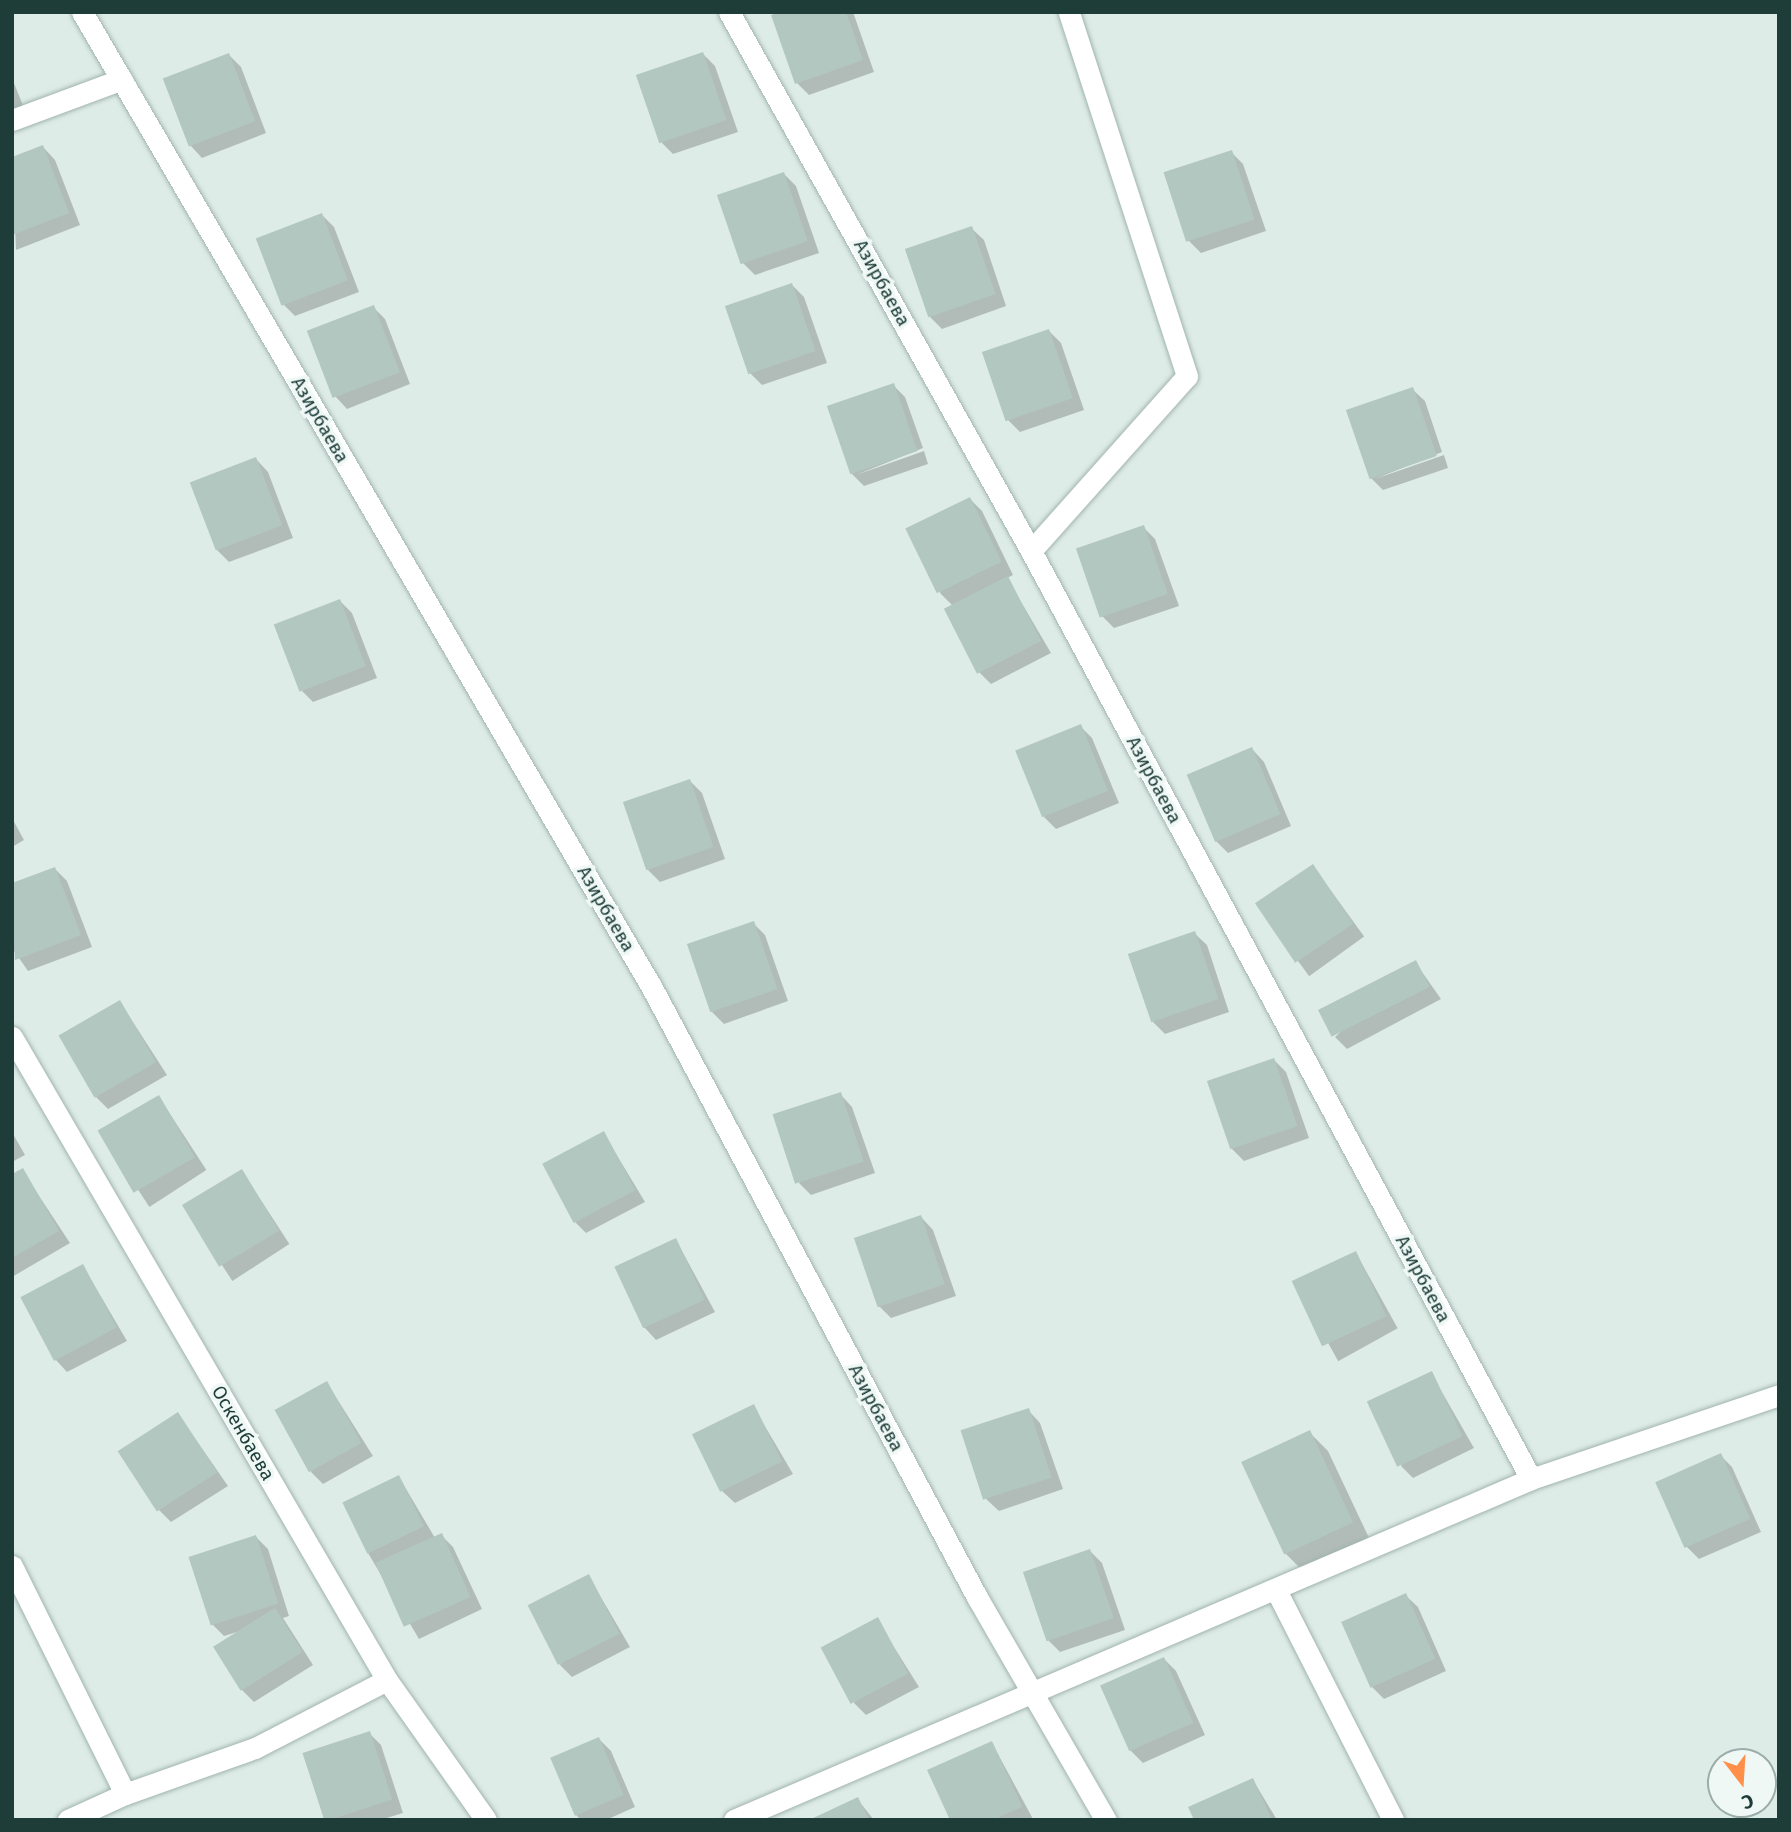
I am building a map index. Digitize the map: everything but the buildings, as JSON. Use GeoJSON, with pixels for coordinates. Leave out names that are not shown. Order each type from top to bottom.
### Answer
{"type":"FeatureCollection","features":[{"type":"Feature","properties":{"kind":"street","name":"Азирбаева"},"geometry":{"type":"LineString","coordinates":[[82,12],[651,986],[977,1597],[1106,1820]]}},
{"type":"Feature","properties":{"kind":"street","name":"Азирбаева"},"geometry":{"type":"LineString","coordinates":[[729,12],[1031,551],[1531,1479]]}},
{"type":"Feature","properties":{"kind":"street"},"geometry":{"type":"LineString","coordinates":[[1031,551],[1188,376],[1069,12]]}},
{"type":"Feature","properties":{"kind":"street"},"geometry":{"type":"LineString","coordinates":[[12,120],[122,79]]}},
{"type":"Feature","properties":{"kind":"street","name":"Оскенбаева"},"geometry":{"type":"LineString","coordinates":[[12,1037],[387,1680],[486,1820]]}},
{"type":"Feature","properties":{"kind":"street"},"geometry":{"type":"LineString","coordinates":[[734,1820],[1036,1695],[1531,1479],[1779,1395]]}},
{"type":"Feature","properties":{"kind":"street"},"geometry":{"type":"LineString","coordinates":[[12,1566],[125,1794]]}},
{"type":"Feature","properties":{"kind":"street"},"geometry":{"type":"LineString","coordinates":[[1276,1590],[1393,1820]]}},
{"type":"Feature","properties":{"kind":"street"},"geometry":{"type":"LineString","coordinates":[[68,1820],[125,1794],[255,1748],[387,1680]]}}]}
